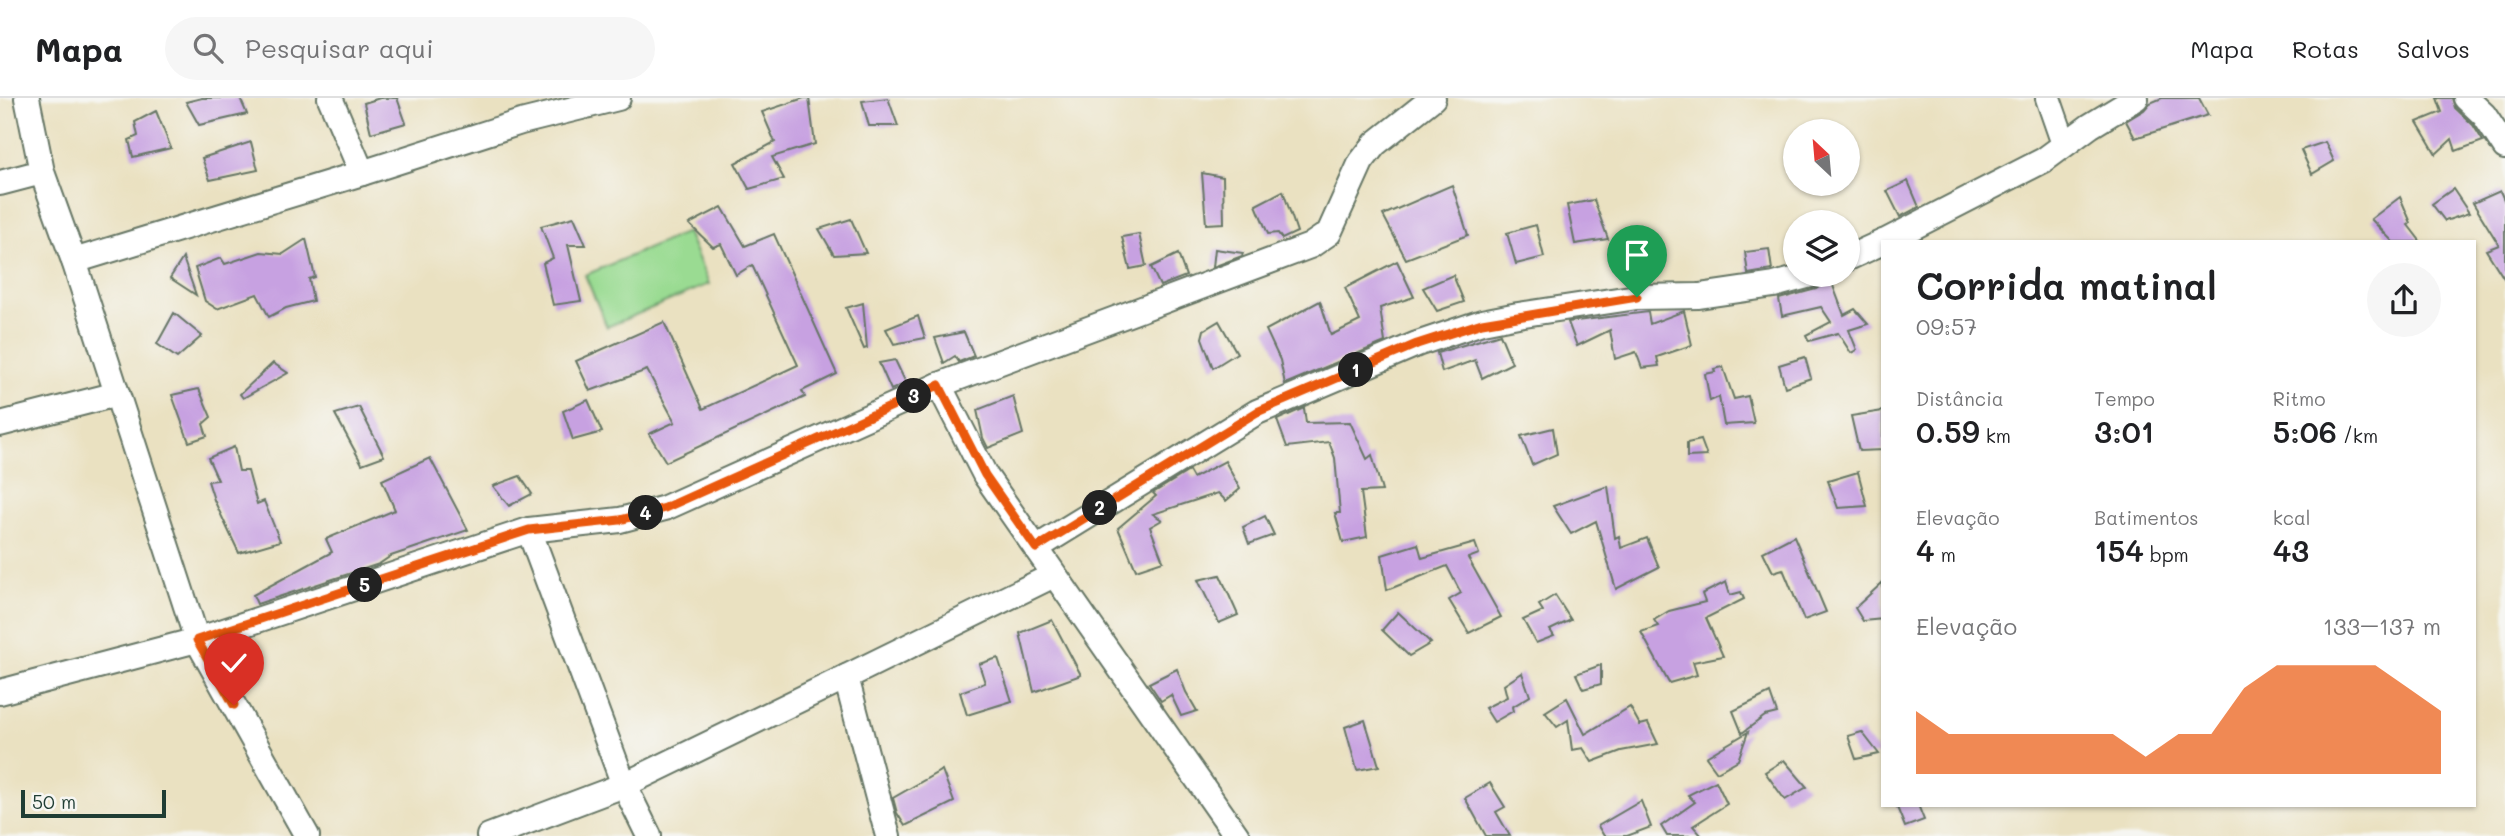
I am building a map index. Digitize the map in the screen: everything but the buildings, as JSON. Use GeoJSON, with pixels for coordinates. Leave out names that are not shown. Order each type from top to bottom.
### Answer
{"type":"FeatureCollection","features":[{"type":"Feature","properties":{"kind":"street"},"geometry":{"type":"LineString","coordinates":[[27,98],[43,172],[197,640],[307,836]]}},
{"type":"Feature","properties":{"kind":"street"},"geometry":{"type":"LineString","coordinates":[[330,98],[362,173]]}},
{"type":"Feature","properties":{"kind":"street"},"geometry":{"type":"LineString","coordinates":[[74,261],[522,122],[618,98]]}},
{"type":"Feature","properties":{"kind":"street"},"geometry":{"type":"LineString","coordinates":[[0,691],[197,640],[529,530],[620,520],[665,508],[939,385],[1310,246],[1329,233],[1361,162],[1375,144],[1433,98]]}},
{"type":"Feature","properties":{"kind":"street"},"geometry":{"type":"LineString","coordinates":[[2048,98],[2064,144]]}},
{"type":"Feature","properties":{"kind":"street"},"geometry":{"type":"LineString","coordinates":[[1888,240],[2044,160],[2136,98]]}},
{"type":"Feature","properties":{"kind":"street"},"geometry":{"type":"LineString","coordinates":[[2466,98],[2484,115],[2505,147]]}},
{"type":"Feature","properties":{"kind":"street"},"geometry":{"type":"LineString","coordinates":[[0,183],[43,172]]}},
{"type":"Feature","properties":{"kind":"street"},"geometry":{"type":"LineString","coordinates":[[1860,253],[1881,243]]}},
{"type":"Feature","properties":{"kind":"street"},"geometry":{"type":"LineString","coordinates":[[1036,548],[1257,412],[1417,344],[1482,323],[1518,315],[1637,297],[1699,296],[1783,283]]}},
{"type":"Feature","properties":{"kind":"street"},"geometry":{"type":"LineString","coordinates":[[939,385],[985,475],[1237,836]]}},
{"type":"Feature","properties":{"kind":"street"},"geometry":{"type":"LineString","coordinates":[[0,424],[117,394]]}},
{"type":"Feature","properties":{"kind":"street"},"geometry":{"type":"LineString","coordinates":[[529,530],[624,785],[649,836]]}},
{"type":"Feature","properties":{"kind":"street"},"geometry":{"type":"LineString","coordinates":[[489,836],[624,785],[1054,575]]}},
{"type":"Feature","properties":{"kind":"street"},"geometry":{"type":"LineString","coordinates":[[846,677],[888,836]]}},
{"type":"Feature","properties":{"kind":"green space"},"geometry":{"type":"Polygon","coordinates":[[[687,232],[709,284],[607,327],[585,275],[687,232]]]}},
{"type":"Feature","properties":{"kind":"route"},"geometry":{"type":"LineString","coordinates":[[234,705],[197,640],[529,530],[620,520],[665,508],[939,385],[985,475],[1036,548],[1257,412],[1417,344],[1482,323],[1518,315],[1637,297]]}}]}
